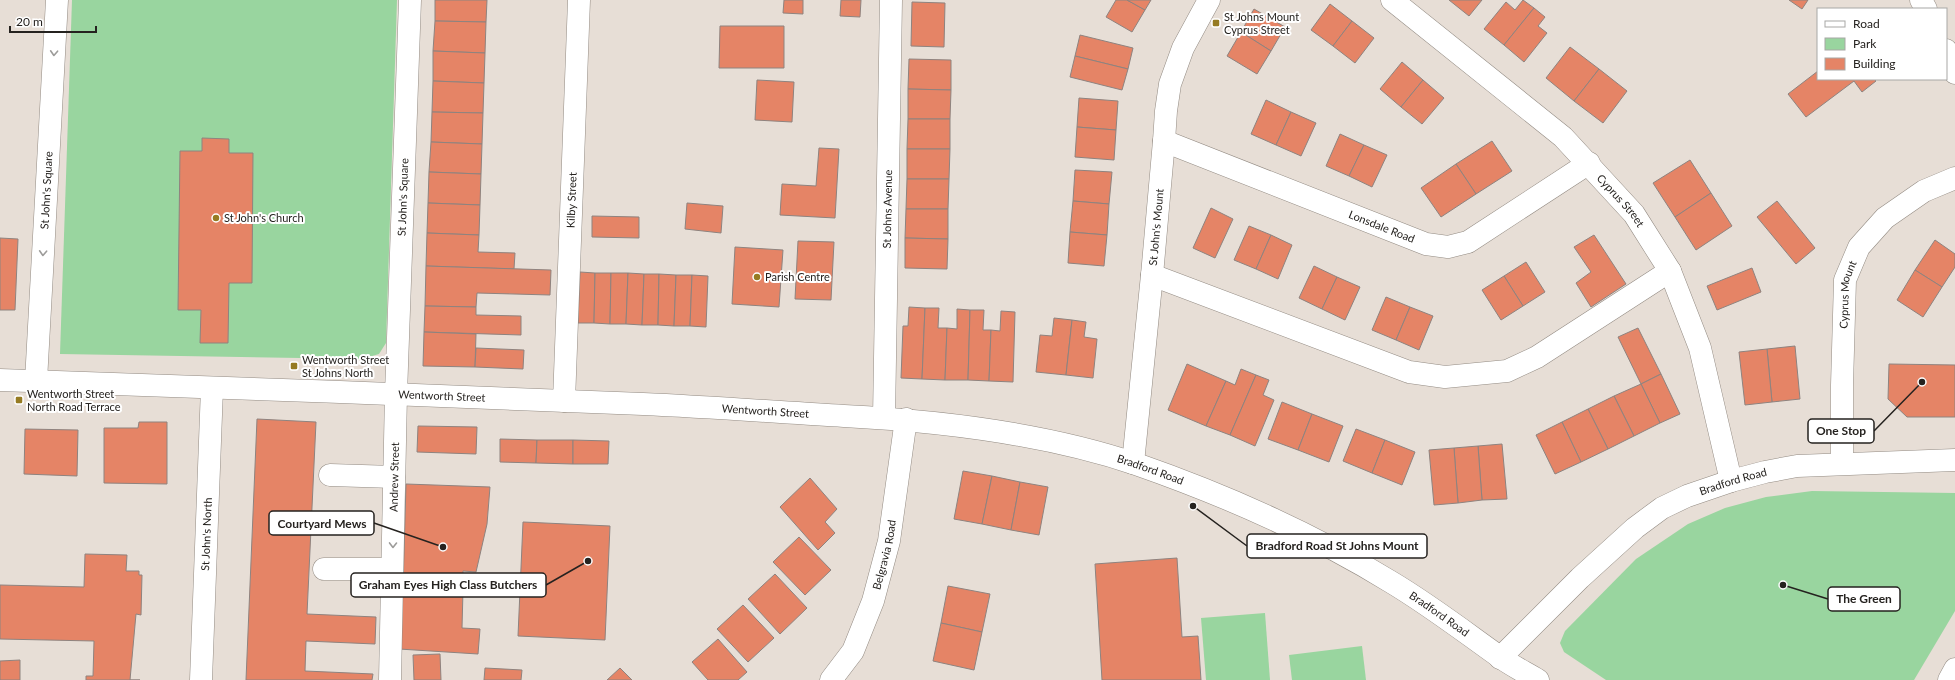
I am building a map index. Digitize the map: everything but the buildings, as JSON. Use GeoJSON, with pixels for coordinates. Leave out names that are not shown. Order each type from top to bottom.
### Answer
{"type":"FeatureCollection","features":[{"type":"Feature","properties":{"kind":"street","name":"St John's Square"},"geometry":{"type":"LineString","coordinates":[[36,381],[57,0]]}},
{"type":"Feature","properties":{"kind":"street","name":"St John's Square"},"geometry":{"type":"LineString","coordinates":[[396,394],[410,0]]}},
{"type":"Feature","properties":{"kind":"street","name":"Kilby Street"},"geometry":{"type":"LineString","coordinates":[[564,401],[579,0]]}},
{"type":"Feature","properties":{"kind":"street","name":"St Johns Avenue"},"geometry":{"type":"LineString","coordinates":[[884,418],[892,0]]}},
{"type":"Feature","properties":{"kind":"street","name":"St John's Mount"},"geometry":{"type":"LineString","coordinates":[[1132,463],[1152,275],[1166,111],[1170,84],[1182,48],[1210,0]]}},
{"type":"Feature","properties":{"kind":"street","name":"Cyprus Street"},"geometry":{"type":"LineString","coordinates":[[1392,0],[1563,137],[1589,163],[1634,214],[1670,270],[1700,348],[1731,481]]}},
{"type":"Feature","properties":{"kind":"street"},"geometry":{"type":"LineString","coordinates":[[1947,52],[1955,72]]}},
{"type":"Feature","properties":{"kind":"street","name":"Lonsdale Road"},"geometry":{"type":"LineString","coordinates":[[1164,141],[1426,244],[1448,247],[1468,242],[1589,163]]}},
{"type":"Feature","properties":{"kind":"street","name":"Cyprus Mount"},"geometry":{"type":"LineString","coordinates":[[1842,463],[1843,347],[1846,280],[1848,273],[1859,247],[1885,218],[1924,191],[1955,178]]}},
{"type":"Feature","properties":{"kind":"street"},"geometry":{"type":"LineString","coordinates":[[1152,275],[1409,372],[1445,377],[1507,371],[1537,357],[1670,270]]}},
{"type":"Feature","properties":{"kind":"street","name":"Wentworth Street"},"geometry":{"type":"LineString","coordinates":[[0,380],[564,401],[884,418]]}},
{"type":"Feature","properties":{"kind":"street","name":"St John's North"},"geometry":{"type":"LineString","coordinates":[[201,680],[212,388]]}},
{"type":"Feature","properties":{"kind":"street","name":"Andrew Street"},"geometry":{"type":"LineString","coordinates":[[390,680],[396,394]]}},
{"type":"Feature","properties":{"kind":"street","name":"Bradford Road"},"geometry":{"type":"LineString","coordinates":[[884,418],[906,419],[990,430],[1062,444],[1132,463],[1252,508],[1344,554],[1426,604],[1500,658],[1580,578],[1635,528],[1662,508],[1687,496],[1731,481],[1797,466],[1842,463],[1955,460]]}},
{"type":"Feature","properties":{"kind":"street","name":"Belgravia Road"},"geometry":{"type":"LineString","coordinates":[[831,680],[853,651],[872,601],[889,541],[906,419]]}},
{"type":"Feature","properties":{"kind":"street"},"geometry":{"type":"LineString","coordinates":[[330,475],[394,477]]}},
{"type":"Feature","properties":{"kind":"street"},"geometry":{"type":"LineString","coordinates":[[324,569],[392,569]]}},
{"type":"Feature","properties":{"kind":"street"},"geometry":{"type":"LineString","coordinates":[[1500,658],[1510,680]]}},
{"type":"Feature","properties":{"kind":"street"},"geometry":{"type":"LineString","coordinates":[[1500,658],[1538,680]]}},
{"type":"Feature","properties":{"kind":"street"},"geometry":{"type":"LineString","coordinates":[[1949,680],[1955,669]]}},
{"type":"Feature","properties":{"kind":"green space"},"geometry":{"type":"Polygon","coordinates":[[[72,0],[397,0],[386,343],[379,354],[362,359],[60,354],[72,0]]]}},
{"type":"Feature","properties":{"kind":"green space"},"geometry":{"type":"Polygon","coordinates":[[[1812,491],[1955,493],[1955,611],[1914,680],[1606,680],[1564,652],[1560,643],[1565,631],[1636,559],[1688,524],[1725,508],[1766,497],[1812,491]]]}},
{"type":"Feature","properties":{"kind":"green space"},"geometry":{"type":"Polygon","coordinates":[[[1265,613],[1270,680],[1206,680],[1201,618],[1265,613]]]}},
{"type":"Feature","properties":{"kind":"green space"},"geometry":{"type":"Polygon","coordinates":[[[1362,646],[1366,680],[1292,680],[1289,655],[1362,646]]]}},
{"type":"Feature","properties":{"kind":"place","name":"St Johns Mount Cyprus Street"},"geometry":{"type":"Point","coordinates":[1216,23]}},
{"type":"Feature","properties":{"kind":"place","name":"St John's Church"},"geometry":{"type":"Point","coordinates":[216,218]}},
{"type":"Feature","properties":{"kind":"place","name":"Parish Centre"},"geometry":{"type":"Point","coordinates":[757,277]}},
{"type":"Feature","properties":{"kind":"place","name":"Wentworth Street St Johns North"},"geometry":{"type":"Point","coordinates":[294,366]}},
{"type":"Feature","properties":{"kind":"place","name":"One Stop"},"geometry":{"type":"Point","coordinates":[1922,382]}},
{"type":"Feature","properties":{"kind":"place","name":"Wentworth Street North Road Terrace"},"geometry":{"type":"Point","coordinates":[19,400]}},
{"type":"Feature","properties":{"kind":"place","name":"Bradford Road St Johns Mount"},"geometry":{"type":"Point","coordinates":[1193,506]}},
{"type":"Feature","properties":{"kind":"place","name":"Courtyard Mews"},"geometry":{"type":"Point","coordinates":[443,547]}},
{"type":"Feature","properties":{"kind":"place","name":"Graham Eyes High Class Butchers"},"geometry":{"type":"Point","coordinates":[588,561]}},
{"type":"Feature","properties":{"kind":"place","name":"The Green"},"geometry":{"type":"Point","coordinates":[1783,585]}}]}
